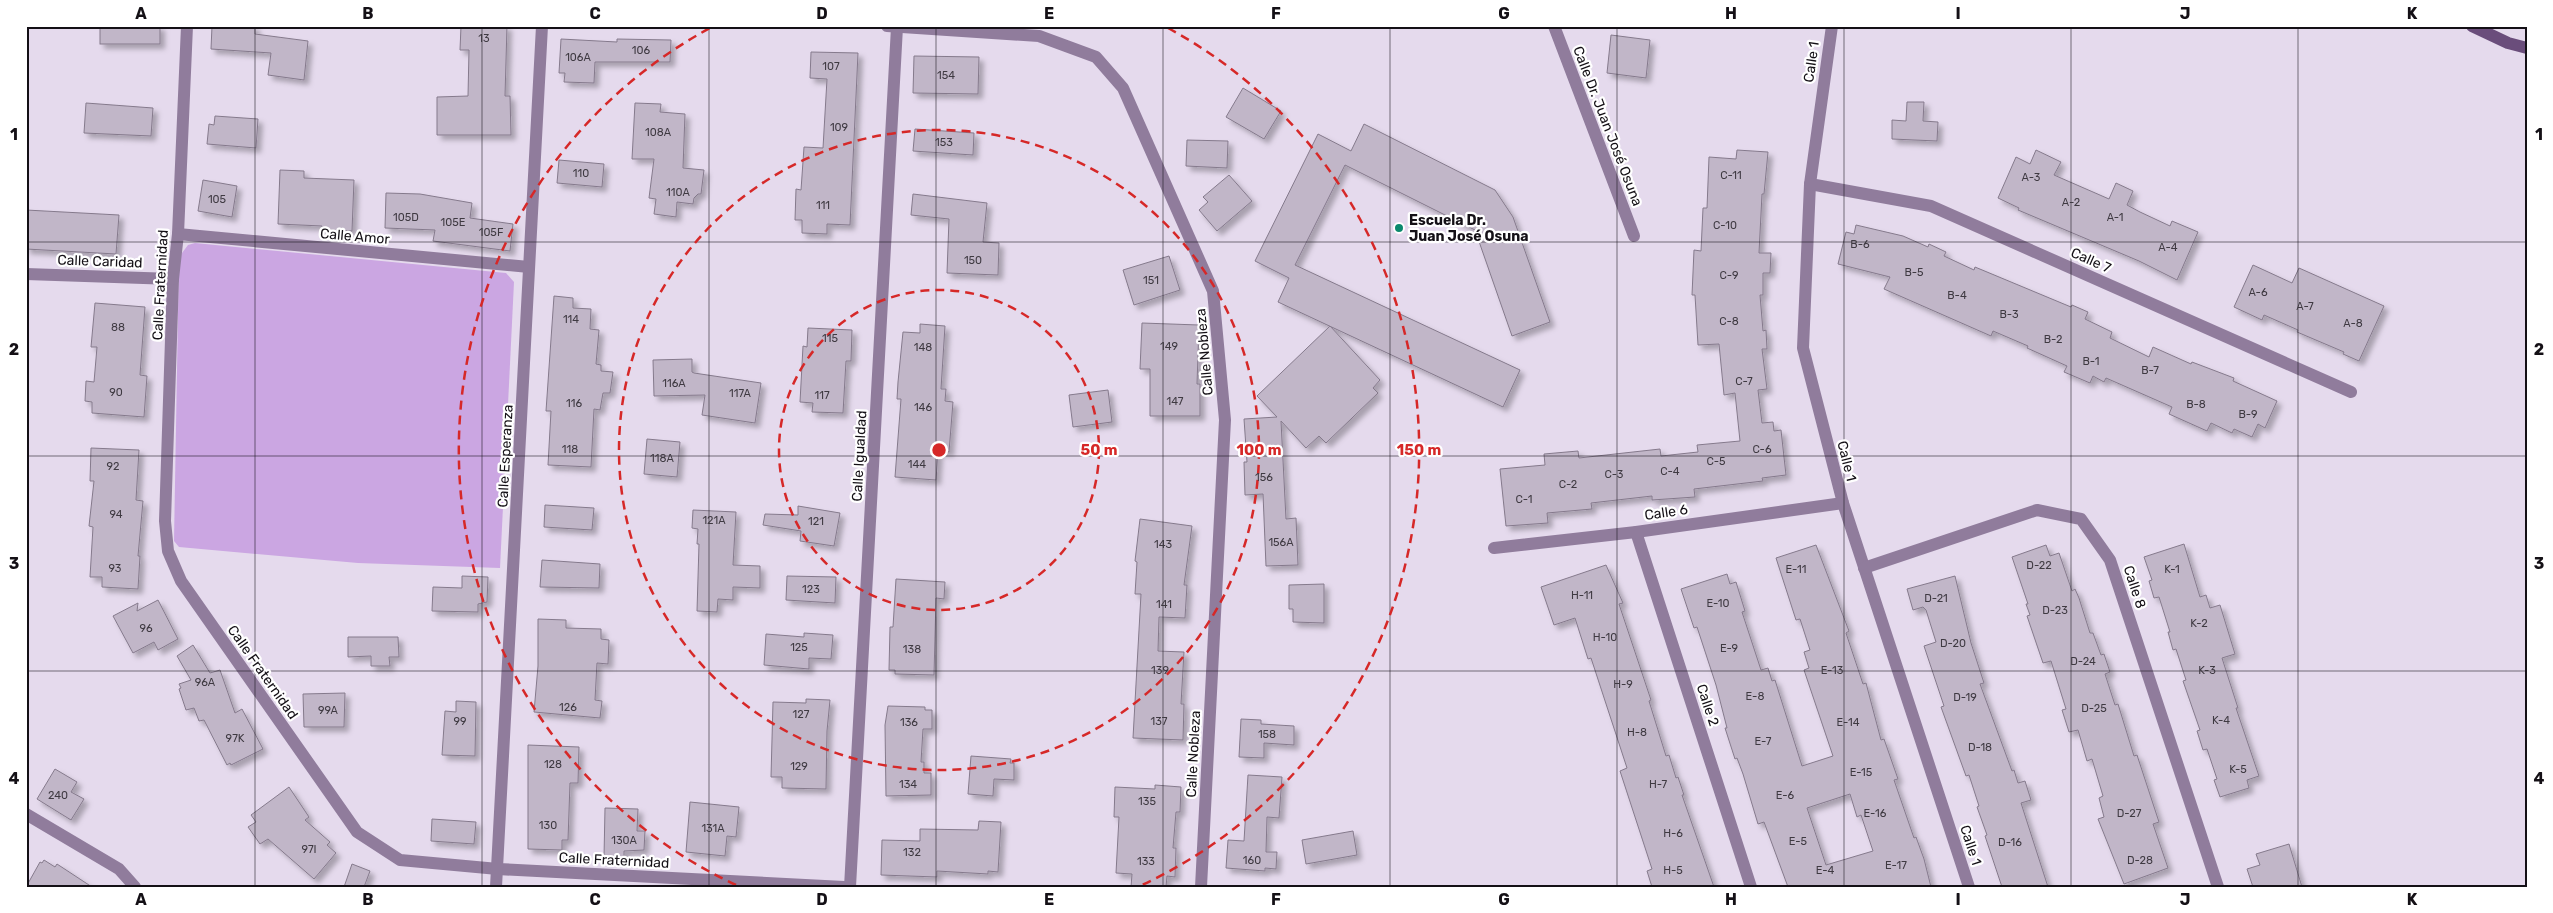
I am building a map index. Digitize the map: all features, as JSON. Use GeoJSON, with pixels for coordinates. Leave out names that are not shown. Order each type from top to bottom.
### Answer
{"type":"FeatureCollection","features":[{"type":"Feature","properties":{"kind":"street","name":"Calle Fraternidad"},"geometry":{"type":"LineString","coordinates":[[187,26],[178,234],[173,279],[165,521],[168,551],[181,581],[357,832],[400,860],[498,869],[844,887]]}},
{"type":"Feature","properties":{"kind":"street","name":"Calle Esperanza"},"geometry":{"type":"LineString","coordinates":[[496,887],[542,26]]}},
{"type":"Feature","properties":{"kind":"street","name":"Calle Nobleza"},"geometry":{"type":"LineString","coordinates":[[887,26],[1039,36],[1096,56],[1123,88],[1213,291],[1225,420],[1201,887]]}},
{"type":"Feature","properties":{"kind":"street","name":"Calle Dr. Juan José Osuna"},"geometry":{"type":"LineString","coordinates":[[1554,26],[1634,236]]}},
{"type":"Feature","properties":{"kind":"street","name":"Calle 1"},"geometry":{"type":"LineString","coordinates":[[1832,26],[1810,184],[1803,348],[1843,503],[1969,887]]}},
{"type":"Feature","properties":{"kind":"street"},"geometry":{"type":"LineString","coordinates":[[2472,26],[2508,43],[2527,48]]}},
{"type":"Feature","properties":{"kind":"street","name":"Calle Igualdad"},"geometry":{"type":"LineString","coordinates":[[850,887],[897,27]]}},
{"type":"Feature","properties":{"kind":"street","name":"Calle 7"},"geometry":{"type":"LineString","coordinates":[[1810,184],[1931,206],[2351,392]]}},
{"type":"Feature","properties":{"kind":"street","name":"Calle Amor"},"geometry":{"type":"LineString","coordinates":[[178,234],[529,267]]}},
{"type":"Feature","properties":{"kind":"street","name":"Calle Caridad"},"geometry":{"type":"LineString","coordinates":[[26,274],[173,279]]}},
{"type":"Feature","properties":{"kind":"street","name":"Calle 6"},"geometry":{"type":"LineString","coordinates":[[1494,548],[1636,532],[1843,503]]}},
{"type":"Feature","properties":{"kind":"street","name":"Calle 8"},"geometry":{"type":"LineString","coordinates":[[1864,568],[2037,510],[2081,519],[2110,560],[2218,887]]}},
{"type":"Feature","properties":{"kind":"street","name":"Calle 2"},"geometry":{"type":"LineString","coordinates":[[1636,532],[1751,887]]}},
{"type":"Feature","properties":{"kind":"street"},"geometry":{"type":"LineString","coordinates":[[26,814],[119,869],[135,887]]}},
{"type":"Feature","properties":{"kind":"shaded area"},"geometry":{"type":"Polygon","coordinates":[[[195,243],[506,273],[514,282],[500,568],[358,563],[179,547],[174,541],[179,257],[188,245],[195,243]]]}},
{"type":"Feature","properties":{"kind":"building"},"geometry":{"type":"Polygon","coordinates":[[[100,26],[160,26],[160,44],[100,44],[100,26]]]}},
{"type":"Feature","properties":{"kind":"building"},"geometry":{"type":"Polygon","coordinates":[[[212,26],[255,26],[255,34],[308,41],[304,80],[268,75],[271,53],[211,49],[212,26]]]}},
{"type":"Feature","properties":{"kind":"building"},"geometry":{"type":"Polygon","coordinates":[[[461,26],[507,26],[505,96],[510,96],[511,135],[437,135],[437,97],[468,96],[469,50],[460,50],[461,26]]]}},
{"type":"Feature","properties":{"kind":"building"},"geometry":{"type":"Polygon","coordinates":[[[1611,35],[1650,40],[1646,78],[1607,73],[1611,35]]]}},
{"type":"Feature","properties":{"kind":"building"},"geometry":{"type":"Polygon","coordinates":[[[561,39],[617,42],[617,39],[671,40],[670,62],[595,62],[594,83],[564,82],[565,73],[559,73],[561,39]]]}},
{"type":"Feature","properties":{"kind":"building"},"geometry":{"type":"Polygon","coordinates":[[[811,52],[858,53],[850,225],[827,224],[827,234],[802,233],[802,220],[795,220],[796,189],[801,190],[804,147],[823,148],[827,79],[810,78],[811,52]]]}},
{"type":"Feature","properties":{"kind":"building"},"geometry":{"type":"Polygon","coordinates":[[[914,56],[979,57],[978,94],[913,93],[914,56]]]}},
{"type":"Feature","properties":{"kind":"building"},"geometry":{"type":"Polygon","coordinates":[[[1243,88],[1281,111],[1264,139],[1226,117],[1243,88]]]}},
{"type":"Feature","properties":{"kind":"building"},"geometry":{"type":"Polygon","coordinates":[[[1907,102],[1924,102],[1923,121],[1938,122],[1937,141],[1892,139],[1892,120],[1906,121],[1907,102]]]}},
{"type":"Feature","properties":{"kind":"building"},"geometry":{"type":"Polygon","coordinates":[[[86,103],[153,108],[151,136],[84,133],[86,103]]]}},
{"type":"Feature","properties":{"kind":"building"},"geometry":{"type":"Polygon","coordinates":[[[635,103],[661,104],[660,112],[685,114],[683,168],[704,170],[701,194],[694,198],[693,204],[677,202],[676,217],[654,214],[656,199],[649,198],[654,159],[632,159],[635,103]]]}},
{"type":"Feature","properties":{"kind":"building"},"geometry":{"type":"Polygon","coordinates":[[[215,116],[258,119],[256,148],[207,144],[209,124],[214,125],[215,116]]]}},
{"type":"Feature","properties":{"kind":"building"},"geometry":{"type":"Polygon","coordinates":[[[1364,124],[1495,190],[1513,217],[1550,322],[1512,336],[1475,230],[1345,165],[1295,265],[1520,370],[1503,407],[1278,302],[1289,278],[1255,261],[1318,134],[1351,151],[1364,124]]]}},
{"type":"Feature","properties":{"kind":"building"},"geometry":{"type":"Polygon","coordinates":[[[915,129],[974,133],[973,155],[913,151],[915,129]]]}},
{"type":"Feature","properties":{"kind":"building"},"geometry":{"type":"Polygon","coordinates":[[[1187,140],[1228,141],[1227,168],[1186,166],[1187,140]]]}},
{"type":"Feature","properties":{"kind":"building"},"geometry":{"type":"Polygon","coordinates":[[[1737,150],[1768,152],[1764,194],[1762,194],[1759,253],[1771,253],[1770,273],[1763,273],[1763,295],[1760,295],[1763,331],[1766,330],[1767,349],[1762,349],[1767,389],[1758,390],[1762,423],[1773,422],[1774,431],[1781,430],[1786,475],[1762,478],[1763,481],[1694,489],[1695,497],[1652,500],[1652,496],[1591,503],[1592,509],[1547,513],[1548,523],[1506,526],[1500,469],[1545,465],[1544,454],[1578,451],[1579,458],[1660,449],[1661,456],[1698,452],[1697,445],[1740,441],[1735,393],[1724,395],[1719,344],[1698,345],[1695,295],[1692,295],[1694,250],[1701,251],[1703,208],[1707,208],[1709,157],[1736,159],[1737,150]]]}},
{"type":"Feature","properties":{"kind":"building"},"geometry":{"type":"Polygon","coordinates":[[[2036,150],[2061,162],[2054,175],[2109,199],[2116,183],[2133,191],[2127,205],[2170,226],[2172,221],[2198,232],[2177,280],[2139,261],[2018,210],[2019,208],[1998,198],[2016,157],[2030,164],[2036,150]]]}},
{"type":"Feature","properties":{"kind":"building"},"geometry":{"type":"Polygon","coordinates":[[[559,160],[604,164],[602,187],[557,183],[559,160]]]}},
{"type":"Feature","properties":{"kind":"building"},"geometry":{"type":"Polygon","coordinates":[[[280,170],[304,171],[304,178],[354,180],[352,231],[322,230],[322,226],[278,224],[280,170]]]}},
{"type":"Feature","properties":{"kind":"building"},"geometry":{"type":"Polygon","coordinates":[[[1229,175],[1252,201],[1217,231],[1199,210],[1208,202],[1203,197],[1229,175]]]}},
{"type":"Feature","properties":{"kind":"building"},"geometry":{"type":"Polygon","coordinates":[[[203,180],[237,186],[232,217],[198,211],[203,180]]]}},
{"type":"Feature","properties":{"kind":"building"},"geometry":{"type":"Polygon","coordinates":[[[386,193],[420,194],[472,203],[470,218],[513,224],[510,251],[433,241],[435,230],[385,228],[386,193]]]}},
{"type":"Feature","properties":{"kind":"building"},"geometry":{"type":"Polygon","coordinates":[[[913,194],[987,203],[983,242],[999,243],[998,275],[947,273],[949,219],[911,215],[913,194]]]}},
{"type":"Feature","properties":{"kind":"building"},"geometry":{"type":"Polygon","coordinates":[[[26,210],[119,215],[116,254],[26,249],[26,210]]]}},
{"type":"Feature","properties":{"kind":"building"},"geometry":{"type":"Polygon","coordinates":[[[1856,225],[1903,236],[1928,247],[1929,244],[1946,252],[1944,256],[1974,270],[1975,267],[2071,307],[2072,305],[2088,312],[2085,319],[2112,332],[2110,338],[2149,357],[2153,347],[2191,364],[2192,362],[2234,378],[2233,381],[2277,401],[2265,428],[2258,424],[2252,437],[2234,429],[2232,433],[2211,423],[2207,431],[2169,414],[2172,407],[2106,378],[2104,382],[2093,376],[2090,383],[2064,372],[2067,366],[2027,348],[2028,346],[1993,331],[1991,336],[1884,289],[1890,277],[1838,264],[1846,232],[1854,234],[1856,225]]]}},
{"type":"Feature","properties":{"kind":"building"},"geometry":{"type":"Polygon","coordinates":[[[1169,256],[1180,290],[1134,305],[1123,270],[1169,256]]]}},
{"type":"Feature","properties":{"kind":"building"},"geometry":{"type":"Polygon","coordinates":[[[2253,265],[2292,283],[2299,268],[2384,306],[2359,361],[2343,354],[2344,352],[2297,332],[2298,330],[2264,315],[2262,320],[2234,307],[2253,265]]]}},
{"type":"Feature","properties":{"kind":"building"},"geometry":{"type":"Polygon","coordinates":[[[554,296],[573,298],[573,308],[591,309],[590,329],[599,330],[596,364],[601,365],[601,371],[613,372],[610,393],[603,393],[600,410],[594,409],[591,467],[548,465],[551,411],[546,411],[554,296]]]}},
{"type":"Feature","properties":{"kind":"building"},"geometry":{"type":"Polygon","coordinates":[[[95,303],[145,307],[140,375],[147,376],[144,417],[92,413],[92,402],[85,401],[86,381],[94,382],[97,347],[91,347],[95,303]]]}},
{"type":"Feature","properties":{"kind":"building"},"geometry":{"type":"Polygon","coordinates":[[[1142,323],[1199,325],[1197,384],[1200,384],[1200,416],[1150,416],[1150,369],[1140,369],[1142,323]]]}},
{"type":"Feature","properties":{"kind":"building"},"geometry":{"type":"Polygon","coordinates":[[[920,324],[945,326],[941,389],[946,389],[945,401],[953,402],[949,452],[938,451],[936,480],[895,477],[901,399],[897,399],[903,332],[920,333],[920,324]]]}},
{"type":"Feature","properties":{"kind":"building"},"geometry":{"type":"Polygon","coordinates":[[[1330,326],[1380,380],[1373,388],[1378,393],[1326,443],[1319,436],[1306,448],[1281,421],[1286,519],[1296,518],[1298,565],[1266,566],[1263,494],[1245,495],[1244,462],[1247,462],[1244,419],[1277,417],[1257,396],[1330,326]]]}},
{"type":"Feature","properties":{"kind":"building"},"geometry":{"type":"Polygon","coordinates":[[[808,328],[852,330],[851,361],[846,361],[843,413],[812,412],[813,403],[800,402],[803,346],[807,347],[808,328]]]}},
{"type":"Feature","properties":{"kind":"building"},"geometry":{"type":"Polygon","coordinates":[[[692,359],[692,372],[694,373],[761,383],[755,423],[702,415],[705,395],[654,396],[653,360],[692,359]]]}},
{"type":"Feature","properties":{"kind":"building"},"geometry":{"type":"Polygon","coordinates":[[[1108,390],[1112,422],[1073,427],[1069,395],[1108,390]]]}},
{"type":"Feature","properties":{"kind":"building"},"geometry":{"type":"Polygon","coordinates":[[[647,439],[680,442],[677,477],[644,474],[647,439]]]}},
{"type":"Feature","properties":{"kind":"building"},"geometry":{"type":"Polygon","coordinates":[[[91,448],[139,450],[136,500],[143,501],[138,556],[140,556],[138,589],[102,587],[102,577],[90,577],[93,527],[89,526],[94,481],[90,481],[91,448]]]}},
{"type":"Feature","properties":{"kind":"building"},"geometry":{"type":"Polygon","coordinates":[[[545,505],[594,508],[592,530],[544,527],[545,505]]]}},
{"type":"Feature","properties":{"kind":"building"},"geometry":{"type":"Polygon","coordinates":[[[798,506],[840,513],[834,546],[800,541],[801,531],[763,525],[765,514],[798,515],[798,506]]]}},
{"type":"Feature","properties":{"kind":"building"},"geometry":{"type":"Polygon","coordinates":[[[693,510],[736,512],[733,565],[760,566],[760,588],[733,587],[733,600],[718,599],[717,612],[697,611],[699,544],[697,544],[698,529],[692,528],[693,510]]]}},
{"type":"Feature","properties":{"kind":"building"},"geometry":{"type":"Polygon","coordinates":[[[1140,519],[1192,526],[1184,585],[1187,585],[1185,618],[1159,617],[1158,651],[1184,652],[1181,704],[1184,704],[1183,740],[1133,738],[1141,594],[1135,594],[1137,562],[1135,561],[1140,519]]]}},
{"type":"Feature","properties":{"kind":"building"},"geometry":{"type":"Polygon","coordinates":[[[2184,544],[2200,597],[2206,595],[2210,608],[2220,605],[2235,654],[2222,658],[2238,708],[2236,708],[2259,776],[2247,780],[2249,788],[2220,797],[2214,780],[2217,779],[2207,749],[2203,750],[2197,731],[2200,730],[2183,681],[2186,680],[2176,649],[2173,650],[2168,632],[2170,632],[2159,597],[2154,598],[2149,581],[2152,580],[2144,557],[2184,544]]]}},
{"type":"Feature","properties":{"kind":"building"},"geometry":{"type":"Polygon","coordinates":[[[1816,545],[1849,631],[1846,633],[1863,684],[1866,683],[1881,740],[1884,739],[1898,779],[1894,780],[1914,838],[1916,837],[1924,859],[1931,887],[1788,887],[1764,822],[1758,824],[1743,774],[1737,758],[1735,759],[1725,728],[1727,728],[1716,685],[1697,627],[1694,628],[1681,589],[1727,574],[1730,584],[1736,582],[1745,611],[1742,612],[1761,670],[1768,668],[1772,681],[1775,680],[1802,766],[1833,756],[1804,670],[1809,668],[1804,652],[1810,650],[1800,619],[1796,620],[1776,558],[1816,545]],[[1850,794],[1807,808],[1826,865],[1873,851],[1861,815],[1857,817],[1850,794]]]}},
{"type":"Feature","properties":{"kind":"building"},"geometry":{"type":"Polygon","coordinates":[[[2046,545],[2050,556],[2059,553],[2072,591],[2075,589],[2079,598],[2090,633],[2093,633],[2101,655],[2104,654],[2110,672],[2105,674],[2115,705],[2118,704],[2134,756],[2137,755],[2159,822],[2153,824],[2168,868],[2124,884],[2098,819],[2104,817],[2099,798],[2103,796],[2092,759],[2087,761],[2078,730],[2069,732],[2062,710],[2066,709],[2051,661],[2043,663],[2027,616],[2030,615],[2026,604],[2028,604],[2012,557],[2046,545]]]}},
{"type":"Feature","properties":{"kind":"building"},"geometry":{"type":"Polygon","coordinates":[[[542,560],[600,564],[599,588],[540,587],[542,560]]]}},
{"type":"Feature","properties":{"kind":"building"},"geometry":{"type":"Polygon","coordinates":[[[1606,565],[1623,603],[1619,604],[1651,700],[1649,701],[1666,756],[1669,755],[1676,778],[1678,777],[1684,795],[1682,795],[1714,887],[1652,887],[1647,871],[1652,869],[1620,771],[1627,768],[1591,658],[1588,659],[1575,618],[1554,625],[1541,587],[1606,565]]]}},
{"type":"Feature","properties":{"kind":"building"},"geometry":{"type":"Polygon","coordinates":[[[462,576],[488,577],[487,602],[478,604],[478,612],[432,611],[433,587],[462,588],[462,576]]]}},
{"type":"Feature","properties":{"kind":"building"},"geometry":{"type":"Polygon","coordinates":[[[787,576],[836,577],[835,603],[786,600],[787,576]]]}},
{"type":"Feature","properties":{"kind":"building"},"geometry":{"type":"Polygon","coordinates":[[[1955,576],[1971,643],[1984,683],[1980,684],[2012,771],[2014,770],[2018,783],[2025,781],[2031,800],[2021,803],[2048,887],[2002,887],[1985,836],[1987,835],[1977,807],[1979,806],[1969,775],[1966,776],[1941,707],[1944,706],[1924,646],[1936,642],[1926,610],[1923,607],[1913,610],[1907,589],[1955,576]]]}},
{"type":"Feature","properties":{"kind":"building"},"geometry":{"type":"Polygon","coordinates":[[[896,579],[945,582],[944,599],[936,598],[934,675],[895,674],[895,670],[889,670],[890,627],[893,627],[896,579]]]}},
{"type":"Feature","properties":{"kind":"building"},"geometry":{"type":"Polygon","coordinates":[[[1324,584],[1324,623],[1293,622],[1293,609],[1289,609],[1289,585],[1324,584]]]}},
{"type":"Feature","properties":{"kind":"building"},"geometry":{"type":"Polygon","coordinates":[[[158,600],[178,639],[158,650],[154,642],[133,653],[113,616],[138,603],[137,611],[158,600]]]}},
{"type":"Feature","properties":{"kind":"building"},"geometry":{"type":"Polygon","coordinates":[[[538,619],[566,620],[566,628],[601,629],[601,639],[609,640],[608,664],[597,663],[595,700],[602,701],[600,718],[534,712],[538,666],[538,619]]]}},
{"type":"Feature","properties":{"kind":"building"},"geometry":{"type":"Polygon","coordinates":[[[804,633],[833,635],[831,659],[809,658],[809,669],[764,665],[766,634],[804,637],[804,633]]]}},
{"type":"Feature","properties":{"kind":"building"},"geometry":{"type":"Polygon","coordinates":[[[348,637],[398,637],[399,657],[389,657],[390,666],[371,666],[371,656],[348,657],[348,637]]]}},
{"type":"Feature","properties":{"kind":"building"},"geometry":{"type":"Polygon","coordinates":[[[193,645],[210,673],[220,670],[235,713],[242,709],[263,749],[231,765],[230,763],[227,765],[204,720],[199,721],[194,708],[186,710],[179,689],[181,688],[179,684],[191,680],[177,656],[193,645]]]}},
{"type":"Feature","properties":{"kind":"building"},"geometry":{"type":"Polygon","coordinates":[[[345,693],[344,727],[304,727],[303,694],[345,693]]]}},
{"type":"Feature","properties":{"kind":"building"},"geometry":{"type":"Polygon","coordinates":[[[806,699],[830,700],[827,731],[826,789],[782,788],[782,777],[771,777],[773,702],[806,703],[806,699]]]}},
{"type":"Feature","properties":{"kind":"building"},"geometry":{"type":"Polygon","coordinates":[[[456,701],[476,702],[475,756],[442,755],[445,711],[456,712],[456,701]]]}},
{"type":"Feature","properties":{"kind":"building"},"geometry":{"type":"Polygon","coordinates":[[[888,706],[925,707],[925,710],[932,710],[932,729],[923,729],[921,762],[924,762],[924,773],[931,773],[931,795],[886,796],[885,725],[888,706]]]}},
{"type":"Feature","properties":{"kind":"building"},"geometry":{"type":"Polygon","coordinates":[[[1241,719],[1261,720],[1261,724],[1294,726],[1294,745],[1264,743],[1264,758],[1239,757],[1241,719]]]}},
{"type":"Feature","properties":{"kind":"building"},"geometry":{"type":"Polygon","coordinates":[[[528,745],[579,747],[578,783],[570,783],[568,840],[562,840],[562,850],[528,849],[528,745]]]}},
{"type":"Feature","properties":{"kind":"building"},"geometry":{"type":"Polygon","coordinates":[[[971,756],[1011,759],[1010,763],[1014,763],[1014,780],[994,779],[993,796],[968,794],[971,756]]]}},
{"type":"Feature","properties":{"kind":"building"},"geometry":{"type":"Polygon","coordinates":[[[55,769],[77,782],[71,792],[84,799],[71,820],[37,799],[55,769]]]}},
{"type":"Feature","properties":{"kind":"building"},"geometry":{"type":"Polygon","coordinates":[[[1248,775],[1282,777],[1279,818],[1267,817],[1266,852],[1277,852],[1276,869],[1265,868],[1265,871],[1226,868],[1228,840],[1244,841],[1248,775]]]}},
{"type":"Feature","properties":{"kind":"building"},"geometry":{"type":"Polygon","coordinates":[[[1155,785],[1181,787],[1180,812],[1176,812],[1173,848],[1176,848],[1175,877],[1167,876],[1166,887],[1131,887],[1132,874],[1116,873],[1119,817],[1114,817],[1115,787],[1155,789],[1155,785]]]}},
{"type":"Feature","properties":{"kind":"building"},"geometry":{"type":"Polygon","coordinates":[[[289,787],[309,817],[305,820],[330,842],[327,845],[336,853],[314,879],[268,839],[260,844],[248,827],[256,822],[251,815],[289,787]]]}},
{"type":"Feature","properties":{"kind":"building"},"geometry":{"type":"Polygon","coordinates":[[[690,802],[739,807],[736,837],[727,836],[725,856],[686,852],[690,802]]]}},
{"type":"Feature","properties":{"kind":"building"},"geometry":{"type":"Polygon","coordinates":[[[605,808],[638,809],[637,831],[645,831],[644,850],[624,851],[624,858],[604,857],[605,808]]]}},
{"type":"Feature","properties":{"kind":"building"},"geometry":{"type":"Polygon","coordinates":[[[432,819],[476,822],[474,844],[431,841],[432,819]]]}},
{"type":"Feature","properties":{"kind":"building"},"geometry":{"type":"Polygon","coordinates":[[[979,821],[1001,822],[998,872],[988,871],[988,874],[937,871],[937,877],[881,875],[882,840],[920,841],[920,829],[978,830],[979,821]]]}},
{"type":"Feature","properties":{"kind":"building"},"geometry":{"type":"Polygon","coordinates":[[[1353,831],[1357,855],[1306,864],[1302,840],[1353,831]]]}},
{"type":"Feature","properties":{"kind":"building"},"geometry":{"type":"Polygon","coordinates":[[[2289,844],[2302,887],[2253,887],[2247,869],[2260,865],[2256,854],[2289,844]]]}},
{"type":"Feature","properties":{"kind":"building"},"geometry":{"type":"Polygon","coordinates":[[[44,860],[55,867],[57,864],[92,887],[26,887],[40,862],[42,863],[44,860]]]}},
{"type":"Feature","properties":{"kind":"building"},"geometry":{"type":"Polygon","coordinates":[[[352,864],[370,871],[364,887],[344,887],[352,864]]]}},
{"type":"Feature","properties":{"kind":"place","name":"Escuela Dr. Juan José Osuna"},"geometry":{"type":"Point","coordinates":[1399,228]}}]}
